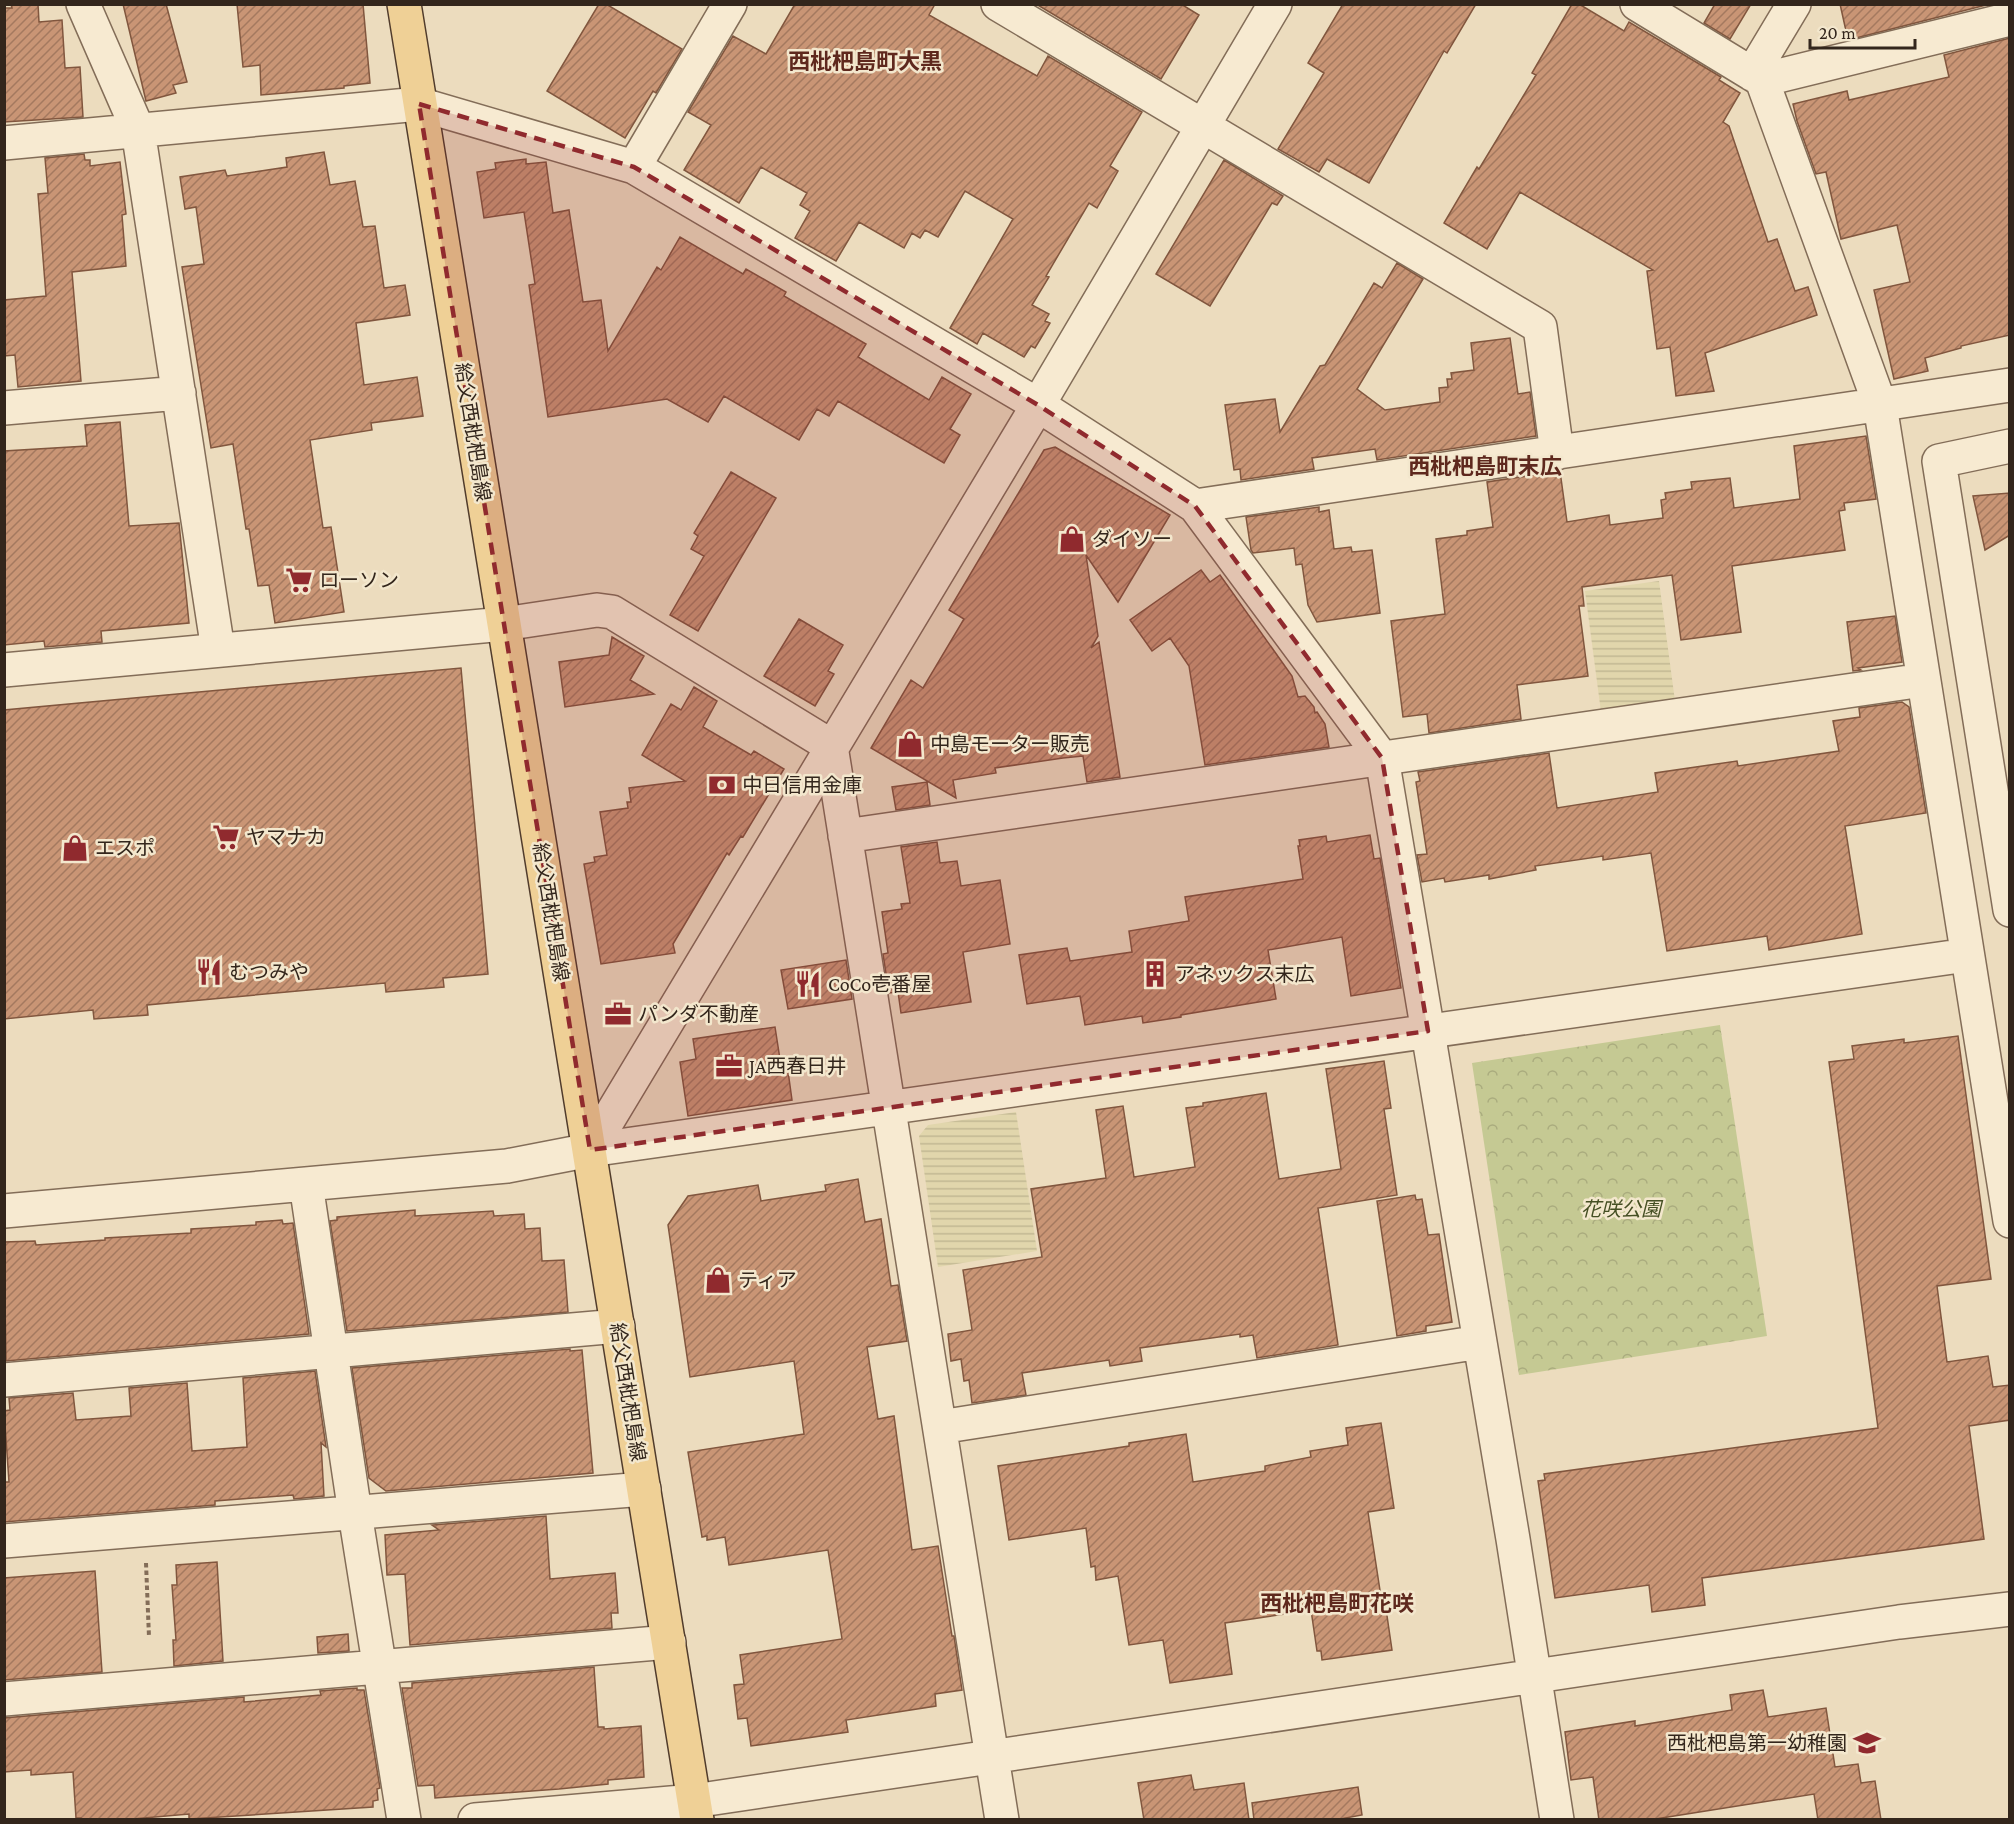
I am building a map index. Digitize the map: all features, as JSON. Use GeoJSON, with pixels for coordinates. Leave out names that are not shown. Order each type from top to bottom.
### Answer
{"type":"FeatureCollection","features":[{"type":"Feature","properties":{"kind":"main road","name":"給父西枇杷島線"},"geometry":{"type":"LineString","coordinates":[[404,4],[696,1810]]}},
{"type":"Feature","properties":{"kind":"street"},"geometry":{"type":"LineString","coordinates":[[83,4],[138,130],[218,650]]}},
{"type":"Feature","properties":{"kind":"street"},"geometry":{"type":"LineString","coordinates":[[634,167],[730,4]]}},
{"type":"Feature","properties":{"kind":"street"},"geometry":{"type":"LineString","coordinates":[[998,4],[1540,327],[1557,453]]}},
{"type":"Feature","properties":{"kind":"street"},"geometry":{"type":"LineString","coordinates":[[590,1150],[1038,405],[1275,4]]}},
{"type":"Feature","properties":{"kind":"street"},"geometry":{"type":"LineString","coordinates":[[1637,4],[1757,77],[1880,405],[2010,1221]]}},
{"type":"Feature","properties":{"kind":"street"},"geometry":{"type":"LineString","coordinates":[[1757,77],[1794,4]]}},
{"type":"Feature","properties":{"kind":"street"},"geometry":{"type":"LineString","coordinates":[[1757,77],[2010,18]]}},
{"type":"Feature","properties":{"kind":"street"},"geometry":{"type":"LineString","coordinates":[[4,143],[419,104],[634,167],[1038,405],[1195,506],[1382,758],[1536,1676],[1557,1820]]}},
{"type":"Feature","properties":{"kind":"street"},"geometry":{"type":"LineString","coordinates":[[1195,506],[2010,385]]}},
{"type":"Feature","properties":{"kind":"street"},"geometry":{"type":"LineString","coordinates":[[4,408],[178,393]]}},
{"type":"Feature","properties":{"kind":"street"},"geometry":{"type":"LineString","coordinates":[[2010,446],[1938,461],[2010,910]]}},
{"type":"Feature","properties":{"kind":"street"},"geometry":{"type":"LineString","coordinates":[[4,670],[504,624],[597,610],[612,612],[831,746],[1002,1820]]}},
{"type":"Feature","properties":{"kind":"street"},"geometry":{"type":"LineString","coordinates":[[845,836],[1923,680]]}},
{"type":"Feature","properties":{"kind":"street"},"geometry":{"type":"LineString","coordinates":[[4,1211],[507,1166],[590,1150],[1967,955]]}},
{"type":"Feature","properties":{"kind":"street"},"geometry":{"type":"LineString","coordinates":[[306,1184],[404,1820]]}},
{"type":"Feature","properties":{"kind":"street"},"geometry":{"type":"LineString","coordinates":[[4,1380],[618,1326]]}},
{"type":"Feature","properties":{"kind":"street"},"geometry":{"type":"LineString","coordinates":[[940,1427],[1480,1342]]}},
{"type":"Feature","properties":{"kind":"street"},"geometry":{"type":"LineString","coordinates":[[4,1541],[644,1489]]}},
{"type":"Feature","properties":{"kind":"street"},"geometry":{"type":"LineString","coordinates":[[475,1820],[696,1810],[992,1756],[1899,1622],[2010,1609]]}},
{"type":"Feature","properties":{"kind":"street"},"geometry":{"type":"LineString","coordinates":[[4,1699],[669,1642]]}},
{"type":"Feature","properties":{"kind":"path"},"geometry":{"type":"LineString","coordinates":[[145,1530],[149,1637]]}},
{"type":"Feature","properties":{"kind":"highlighted area"},"geometry":{"type":"Polygon","coordinates":[[[419,104],[634,167],[1038,405],[1195,506],[1382,758],[1428,1031],[590,1150],[419,104]]]}},
{"type":"Feature","properties":{"kind":"shaded area"},"geometry":{"type":"Polygon","coordinates":[[[1659,581],[1675,701],[1601,712],[1585,591],[1659,581]]]}},
{"type":"Feature","properties":{"kind":"shaded area"},"geometry":{"type":"Polygon","coordinates":[[[1016,1112],[1037,1251],[938,1267],[919,1136],[928,1125],[1016,1112]]]}},
{"type":"Feature","properties":{"kind":"green space","name":"花咲公園"},"geometry":{"type":"Polygon","coordinates":[[[1720,1025],[1767,1336],[1519,1375],[1472,1063],[1720,1025]]]}},
{"type":"Feature","properties":{"kind":"building"},"geometry":{"type":"Polygon","coordinates":[[[11,4],[38,4],[39,22],[62,20],[65,68],[80,67],[83,117],[4,122],[4,8],[12,8],[11,4]]]}},
{"type":"Feature","properties":{"kind":"building"},"geometry":{"type":"Polygon","coordinates":[[[123,4],[166,4],[187,82],[173,85],[176,93],[146,101],[123,4]]]}},
{"type":"Feature","properties":{"kind":"building"},"geometry":{"type":"Polygon","coordinates":[[[237,4],[363,4],[370,83],[344,86],[344,88],[261,95],[260,65],[243,67],[237,4]]]}},
{"type":"Feature","properties":{"kind":"building"},"geometry":{"type":"Polygon","coordinates":[[[599,4],[606,4],[682,49],[656,93],[653,91],[625,138],[547,91],[599,4]]]}},
{"type":"Feature","properties":{"kind":"building"},"geometry":{"type":"Polygon","coordinates":[[[795,4],[935,4],[929,15],[1037,76],[1048,56],[1142,112],[1110,166],[1118,171],[1097,208],[1089,203],[1046,276],[1049,277],[1032,305],[1049,314],[1045,321],[1050,323],[1035,348],[1031,346],[1024,357],[983,333],[977,344],[950,328],[1013,219],[965,191],[938,237],[925,230],[920,238],[912,233],[904,248],[859,222],[836,261],[795,238],[810,211],[800,205],[807,193],[761,167],[739,203],[684,170],[711,125],[688,112],[733,36],[766,54],[795,4]]]}},
{"type":"Feature","properties":{"kind":"building"},"geometry":{"type":"Polygon","coordinates":[[[1036,4],[1181,4],[1199,15],[1161,79],[1036,4]]]}},
{"type":"Feature","properties":{"kind":"building"},"geometry":{"type":"Polygon","coordinates":[[[1343,4],[1476,4],[1447,53],[1444,51],[1369,183],[1327,159],[1319,172],[1278,149],[1324,73],[1308,63],[1343,4]]]}},
{"type":"Feature","properties":{"kind":"building"},"geometry":{"type":"Polygon","coordinates":[[[1572,4],[1579,4],[1624,31],[1629,22],[1721,77],[1719,80],[1740,93],[1723,122],[1729,126],[1768,242],[1777,239],[1795,291],[1808,287],[1817,315],[1705,353],[1714,391],[1676,396],[1670,347],[1657,349],[1647,271],[1653,270],[1520,192],[1487,249],[1444,223],[1536,75],[1532,73],[1572,4]]]}},
{"type":"Feature","properties":{"kind":"building"},"geometry":{"type":"Polygon","coordinates":[[[1715,4],[1751,4],[1730,39],[1704,23],[1715,4]]]}},
{"type":"Feature","properties":{"kind":"building"},"geometry":{"type":"Polygon","coordinates":[[[1840,4],[1990,4],[1848,40],[1840,4]]]}},
{"type":"Feature","properties":{"kind":"building"},"geometry":{"type":"Polygon","coordinates":[[[2010,38],[2010,335],[1961,346],[1961,348],[1925,358],[1928,371],[1894,379],[1874,290],[1910,282],[1897,225],[1841,239],[1826,172],[1816,174],[1793,104],[1847,91],[1849,100],[1949,77],[1944,55],[2010,38]]]}},
{"type":"Feature","properties":{"kind":"building"},"geometry":{"type":"Polygon","coordinates":[[[324,152],[330,185],[355,181],[363,227],[375,226],[384,288],[405,285],[410,315],[356,323],[364,385],[417,377],[423,416],[371,423],[372,430],[310,440],[323,528],[331,527],[344,612],[275,623],[269,585],[258,586],[249,529],[246,529],[233,444],[211,448],[182,267],[204,264],[196,207],[185,209],[180,177],[225,170],[227,176],[287,167],[286,158],[324,152]]]}},
{"type":"Feature","properties":{"kind":"building"},"geometry":{"type":"Polygon","coordinates":[[[84,154],[85,160],[90,160],[90,166],[120,162],[126,214],[122,215],[126,266],[72,272],[81,381],[18,387],[15,355],[4,356],[4,300],[46,296],[38,194],[48,193],[45,158],[84,154]]]}},
{"type":"Feature","properties":{"kind":"building"},"geometry":{"type":"Polygon","coordinates":[[[526,159],[526,164],[546,162],[553,213],[569,210],[583,302],[601,300],[608,351],[657,267],[661,270],[680,237],[743,274],[746,269],[786,292],[784,296],[866,344],[858,357],[929,400],[942,377],[971,394],[950,429],[960,435],[944,463],[838,401],[829,416],[817,409],[799,440],[724,396],[708,422],[667,399],[548,417],[529,285],[535,284],[524,212],[484,218],[477,172],[496,169],[495,163],[526,159]]]}},
{"type":"Feature","properties":{"kind":"building"},"geometry":{"type":"Polygon","coordinates":[[[1224,160],[1283,196],[1277,205],[1272,203],[1210,306],[1156,274],[1224,160]]]}},
{"type":"Feature","properties":{"kind":"building"},"geometry":{"type":"Polygon","coordinates":[[[1397,263],[1423,279],[1357,389],[1385,410],[1440,402],[1439,388],[1448,387],[1447,379],[1452,379],[1451,373],[1474,370],[1471,343],[1510,338],[1518,394],[1530,392],[1536,436],[1377,460],[1375,449],[1312,458],[1314,469],[1241,480],[1240,469],[1234,470],[1225,405],[1275,399],[1280,432],[1320,366],[1325,365],[1374,283],[1382,288],[1397,263]]]}},
{"type":"Feature","properties":{"kind":"building"},"geometry":{"type":"Polygon","coordinates":[[[120,422],[129,526],[179,523],[189,623],[101,631],[102,642],[45,647],[44,641],[4,645],[4,451],[87,446],[85,425],[120,422]]]}},
{"type":"Feature","properties":{"kind":"building"},"geometry":{"type":"Polygon","coordinates":[[[1866,436],[1876,499],[1844,503],[1845,510],[1839,511],[1845,550],[1732,566],[1741,632],[1681,640],[1672,575],[1582,587],[1584,606],[1579,606],[1588,676],[1517,685],[1521,719],[1429,733],[1427,714],[1403,717],[1391,621],[1445,614],[1436,539],[1467,535],[1467,531],[1493,527],[1487,482],[1560,471],[1567,522],[1609,515],[1610,525],[1663,518],[1661,500],[1666,499],[1665,493],[1692,489],[1691,482],[1730,478],[1734,508],[1800,499],[1794,446],[1866,436]]]}},
{"type":"Feature","properties":{"kind":"building"},"geometry":{"type":"Polygon","coordinates":[[[1055,447],[1170,515],[1118,602],[1086,555],[1098,636],[1091,648],[1099,642],[1120,777],[1087,782],[1083,756],[1063,758],[995,768],[996,773],[953,780],[956,798],[871,748],[911,680],[923,688],[964,619],[949,610],[1044,450],[1055,447]]]}},
{"type":"Feature","properties":{"kind":"building"},"geometry":{"type":"Polygon","coordinates":[[[731,472],[776,498],[698,631],[670,615],[704,556],[691,549],[698,536],[694,533],[731,472]]]}},
{"type":"Feature","properties":{"kind":"building"},"geometry":{"type":"Polygon","coordinates":[[[2010,493],[2010,535],[1985,550],[1973,496],[2010,493]]]}},
{"type":"Feature","properties":{"kind":"building"},"geometry":{"type":"Polygon","coordinates":[[[1319,507],[1319,512],[1329,510],[1334,549],[1351,547],[1352,552],[1372,550],[1380,613],[1317,622],[1308,605],[1302,564],[1296,565],[1294,548],[1253,553],[1251,550],[1246,517],[1319,507]]]}},
{"type":"Feature","properties":{"kind":"building"},"geometry":{"type":"Polygon","coordinates":[[[1201,570],[1210,582],[1220,575],[1292,676],[1298,697],[1305,696],[1325,724],[1329,747],[1205,765],[1189,666],[1170,638],[1152,651],[1130,620],[1201,570]]]}},
{"type":"Feature","properties":{"kind":"building"},"geometry":{"type":"Polygon","coordinates":[[[1895,616],[1902,662],[1858,668],[1861,670],[1853,671],[1847,622],[1895,616]]]}},
{"type":"Feature","properties":{"kind":"building"},"geometry":{"type":"Polygon","coordinates":[[[799,619],[843,645],[828,671],[834,674],[815,706],[764,676],[799,619]]]}},
{"type":"Feature","properties":{"kind":"building"},"geometry":{"type":"Polygon","coordinates":[[[612,637],[644,656],[630,680],[654,694],[565,707],[559,662],[609,655],[612,637]]]}},
{"type":"Feature","properties":{"kind":"building"},"geometry":{"type":"Polygon","coordinates":[[[461,668],[488,974],[443,978],[444,987],[386,992],[385,983],[147,1005],[148,1015],[94,1019],[93,1010],[4,1019],[4,710],[461,668]]]}},
{"type":"Feature","properties":{"kind":"building"},"geometry":{"type":"Polygon","coordinates":[[[694,687],[717,701],[703,727],[751,755],[754,751],[784,769],[743,837],[741,836],[729,855],[727,853],[673,944],[675,953],[601,964],[584,864],[595,862],[594,857],[607,855],[600,812],[628,808],[627,802],[631,802],[629,788],[685,781],[642,755],[671,704],[681,710],[694,687]]]}},
{"type":"Feature","properties":{"kind":"building"},"geometry":{"type":"Polygon","coordinates":[[[1902,702],[1909,707],[1926,813],[1845,826],[1862,934],[1769,950],[1767,936],[1667,951],[1651,853],[1603,860],[1603,856],[1535,866],[1536,870],[1489,879],[1489,875],[1445,882],[1444,878],[1422,882],[1417,855],[1427,854],[1416,782],[1420,781],[1418,772],[1549,753],[1557,808],[1658,792],[1655,773],[1737,761],[1738,766],[1839,751],[1833,721],[1860,717],[1859,708],[1902,702]]]}},
{"type":"Feature","properties":{"kind":"building"},"geometry":{"type":"Polygon","coordinates":[[[927,782],[930,805],[896,810],[892,787],[927,782]]]}},
{"type":"Feature","properties":{"kind":"building"},"geometry":{"type":"Polygon","coordinates":[[[1370,835],[1374,859],[1380,858],[1401,988],[1351,996],[1342,937],[1268,950],[1276,999],[1143,1023],[1142,1016],[1085,1025],[1080,996],[1027,1004],[1019,955],[1067,948],[1070,961],[1132,952],[1129,931],[1189,921],[1185,897],[1303,879],[1299,840],[1326,836],[1327,842],[1370,835]]]}},
{"type":"Feature","properties":{"kind":"building"},"geometry":{"type":"Polygon","coordinates":[[[937,842],[940,863],[957,861],[961,886],[1000,880],[1010,944],[963,952],[971,1002],[901,1013],[898,992],[889,993],[883,954],[888,953],[882,912],[902,909],[901,904],[910,903],[901,847],[937,842]]]}},
{"type":"Feature","properties":{"kind":"building","name":"CoCo壱番屋"},"geometry":{"type":"Polygon","coordinates":[[[846,960],[852,999],[788,1009],[781,970],[846,960]]]}},
{"type":"Feature","properties":{"kind":"building"},"geometry":{"type":"Polygon","coordinates":[[[775,1027],[782,1072],[788,1071],[792,1100],[688,1116],[680,1062],[696,1059],[693,1039],[775,1027]]]}},
{"type":"Feature","properties":{"kind":"building"},"geometry":{"type":"Polygon","coordinates":[[[1958,1036],[1991,1279],[1937,1286],[1947,1362],[1988,1356],[1993,1387],[2010,1385],[2010,1420],[1969,1426],[1984,1539],[1702,1578],[1705,1605],[1652,1612],[1649,1585],[1555,1598],[1538,1481],[1545,1480],[1544,1474],[1878,1428],[1829,1062],[1854,1059],[1852,1046],[1904,1039],[1904,1043],[1958,1036]]]}},
{"type":"Feature","properties":{"kind":"building"},"geometry":{"type":"Polygon","coordinates":[[[1384,1061],[1391,1108],[1384,1109],[1397,1195],[1318,1208],[1338,1345],[1257,1358],[1253,1335],[1240,1337],[1240,1334],[1140,1348],[1142,1361],[1110,1366],[1109,1360],[1022,1373],[1026,1395],[972,1403],[969,1380],[964,1381],[961,1359],[951,1361],[948,1334],[972,1330],[963,1270],[1042,1257],[1031,1189],[1106,1178],[1096,1110],[1123,1106],[1134,1177],[1195,1167],[1186,1108],[1266,1093],[1279,1179],[1341,1169],[1326,1069],[1384,1061]]]}},
{"type":"Feature","properties":{"kind":"building"},"geometry":{"type":"Polygon","coordinates":[[[858,1179],[865,1222],[881,1219],[891,1286],[898,1285],[907,1341],[867,1347],[878,1419],[894,1416],[912,1550],[938,1546],[962,1690],[935,1694],[936,1706],[846,1720],[848,1732],[751,1746],[747,1718],[738,1719],[734,1685],[744,1684],[740,1655],[842,1639],[828,1550],[729,1565],[725,1537],[707,1540],[707,1536],[702,1537],[688,1452],[804,1434],[794,1361],[690,1377],[668,1225],[688,1196],[758,1185],[761,1201],[826,1191],[825,1185],[858,1179]]]}},
{"type":"Feature","properties":{"kind":"building"},"geometry":{"type":"Polygon","coordinates":[[[1415,1195],[1416,1200],[1422,1199],[1428,1235],[1439,1234],[1452,1322],[1426,1326],[1426,1331],[1397,1336],[1377,1201],[1415,1195]]]}},
{"type":"Feature","properties":{"kind":"building"},"geometry":{"type":"Polygon","coordinates":[[[415,1210],[415,1216],[493,1211],[494,1216],[524,1214],[525,1229],[540,1228],[542,1261],[564,1260],[568,1312],[347,1331],[330,1221],[337,1220],[337,1217],[415,1210]]]}},
{"type":"Feature","properties":{"kind":"building"},"geometry":{"type":"Polygon","coordinates":[[[282,1220],[283,1224],[293,1223],[309,1334],[6,1361],[4,1242],[35,1241],[36,1245],[105,1240],[105,1238],[191,1233],[191,1229],[256,1225],[256,1222],[282,1220]]]}},
{"type":"Feature","properties":{"kind":"building"},"geometry":{"type":"Polygon","coordinates":[[[570,1349],[570,1351],[582,1350],[593,1473],[386,1491],[369,1478],[352,1368],[570,1349]]]}},
{"type":"Feature","properties":{"kind":"building"},"geometry":{"type":"Polygon","coordinates":[[[315,1371],[326,1447],[321,1443],[324,1496],[294,1499],[293,1495],[215,1501],[215,1505],[4,1522],[4,1482],[9,1482],[4,1411],[10,1410],[9,1398],[73,1393],[76,1420],[131,1416],[129,1388],[187,1383],[192,1451],[247,1447],[243,1378],[315,1371]]]}},
{"type":"Feature","properties":{"kind":"building"},"geometry":{"type":"Polygon","coordinates":[[[1381,1423],[1394,1508],[1368,1512],[1383,1610],[1386,1609],[1392,1650],[1322,1660],[1321,1651],[1317,1651],[1311,1610],[1225,1623],[1232,1674],[1170,1683],[1163,1640],[1129,1645],[1118,1576],[1096,1580],[1095,1566],[1091,1567],[1086,1528],[1009,1540],[998,1466],[1129,1446],[1129,1443],[1186,1434],[1193,1482],[1265,1471],[1265,1466],[1311,1457],[1310,1451],[1348,1445],[1346,1428],[1381,1423]]]}},
{"type":"Feature","properties":{"kind":"building"},"geometry":{"type":"Polygon","coordinates":[[[546,1516],[550,1579],[615,1573],[618,1613],[611,1613],[612,1628],[410,1645],[405,1574],[387,1575],[385,1535],[439,1530],[432,1525],[546,1516]]]}},
{"type":"Feature","properties":{"kind":"building"},"geometry":{"type":"Polygon","coordinates":[[[217,1562],[223,1661],[174,1666],[173,1640],[176,1640],[172,1585],[177,1585],[176,1565],[217,1562]]]}},
{"type":"Feature","properties":{"kind":"building"},"geometry":{"type":"Polygon","coordinates":[[[95,1571],[102,1672],[4,1680],[4,1578],[95,1571]]]}},
{"type":"Feature","properties":{"kind":"building"},"geometry":{"type":"Polygon","coordinates":[[[348,1634],[349,1651],[318,1653],[317,1637],[348,1634]]]}},
{"type":"Feature","properties":{"kind":"building"},"geometry":{"type":"Polygon","coordinates":[[[594,1667],[598,1727],[604,1727],[604,1729],[641,1726],[644,1777],[608,1780],[608,1784],[559,1789],[435,1798],[434,1785],[418,1786],[402,1688],[412,1688],[412,1683],[594,1667]]]}},
{"type":"Feature","properties":{"kind":"building"},"geometry":{"type":"Polygon","coordinates":[[[357,1688],[357,1690],[364,1690],[380,1788],[377,1789],[378,1800],[373,1801],[373,1807],[189,1819],[189,1814],[121,1820],[81,1820],[81,1818],[76,1818],[73,1772],[31,1775],[31,1770],[4,1772],[4,1718],[244,1697],[244,1702],[321,1695],[320,1691],[357,1688]]]}},
{"type":"Feature","properties":{"kind":"building"},"geometry":{"type":"Polygon","coordinates":[[[1763,1690],[1768,1717],[1826,1708],[1835,1767],[1858,1764],[1861,1783],[1875,1781],[1881,1820],[1818,1820],[1814,1794],[1649,1820],[1599,1820],[1593,1777],[1571,1780],[1565,1732],[1635,1721],[1635,1726],[1732,1710],[1730,1695],[1763,1690]]]}},
{"type":"Feature","properties":{"kind":"building"},"geometry":{"type":"Polygon","coordinates":[[[1191,1775],[1194,1790],[1244,1783],[1249,1820],[1144,1820],[1138,1783],[1191,1775]]]}},
{"type":"Feature","properties":{"kind":"building"},"geometry":{"type":"Polygon","coordinates":[[[1358,1787],[1362,1815],[1335,1820],[1254,1820],[1252,1803],[1358,1787]]]}},
{"type":"Feature","properties":{"kind":"place","name":"ダイソー"},"geometry":{"type":"Point","coordinates":[1072,539]}},
{"type":"Feature","properties":{"kind":"place","name":"ローソン"},"geometry":{"type":"Point","coordinates":[299,580]}},
{"type":"Feature","properties":{"kind":"place","name":"中島モーター販売"},"geometry":{"type":"Point","coordinates":[910,744]}},
{"type":"Feature","properties":{"kind":"place","name":"中日信用金庫"},"geometry":{"type":"Point","coordinates":[722,785]}},
{"type":"Feature","properties":{"kind":"place","name":"ヤマナカ"},"geometry":{"type":"Point","coordinates":[226,837]}},
{"type":"Feature","properties":{"kind":"place","name":"エスポ"},"geometry":{"type":"Point","coordinates":[75,848]}},
{"type":"Feature","properties":{"kind":"place","name":"むつみや"},"geometry":{"type":"Point","coordinates":[209,972]}},
{"type":"Feature","properties":{"kind":"place","name":"アネックス末広"},"geometry":{"type":"Point","coordinates":[1155,974]}},
{"type":"Feature","properties":{"kind":"place","name":"CoCo壱番屋"},"geometry":{"type":"Point","coordinates":[808,984]}},
{"type":"Feature","properties":{"kind":"place","name":"パンダ不動産"},"geometry":{"type":"Point","coordinates":[618,1014]}},
{"type":"Feature","properties":{"kind":"place","name":"JA西春日井"},"geometry":{"type":"Point","coordinates":[729,1066]}},
{"type":"Feature","properties":{"kind":"place","name":"ティア"},"geometry":{"type":"Point","coordinates":[718,1280]}},
{"type":"Feature","properties":{"kind":"place","name":"西枇杷島第一幼稚園"},"geometry":{"type":"Point","coordinates":[1867,1743]}},
{"type":"Feature","properties":{"kind":"district","name":"西枇杷島町大黒"},"geometry":{"type":"Point","coordinates":[865,61]}},
{"type":"Feature","properties":{"kind":"district","name":"西枇杷島町末広"},"geometry":{"type":"Point","coordinates":[1485,466]}},
{"type":"Feature","properties":{"kind":"district","name":"西枇杷島町花咲"},"geometry":{"type":"Point","coordinates":[1337,1603]}}]}
